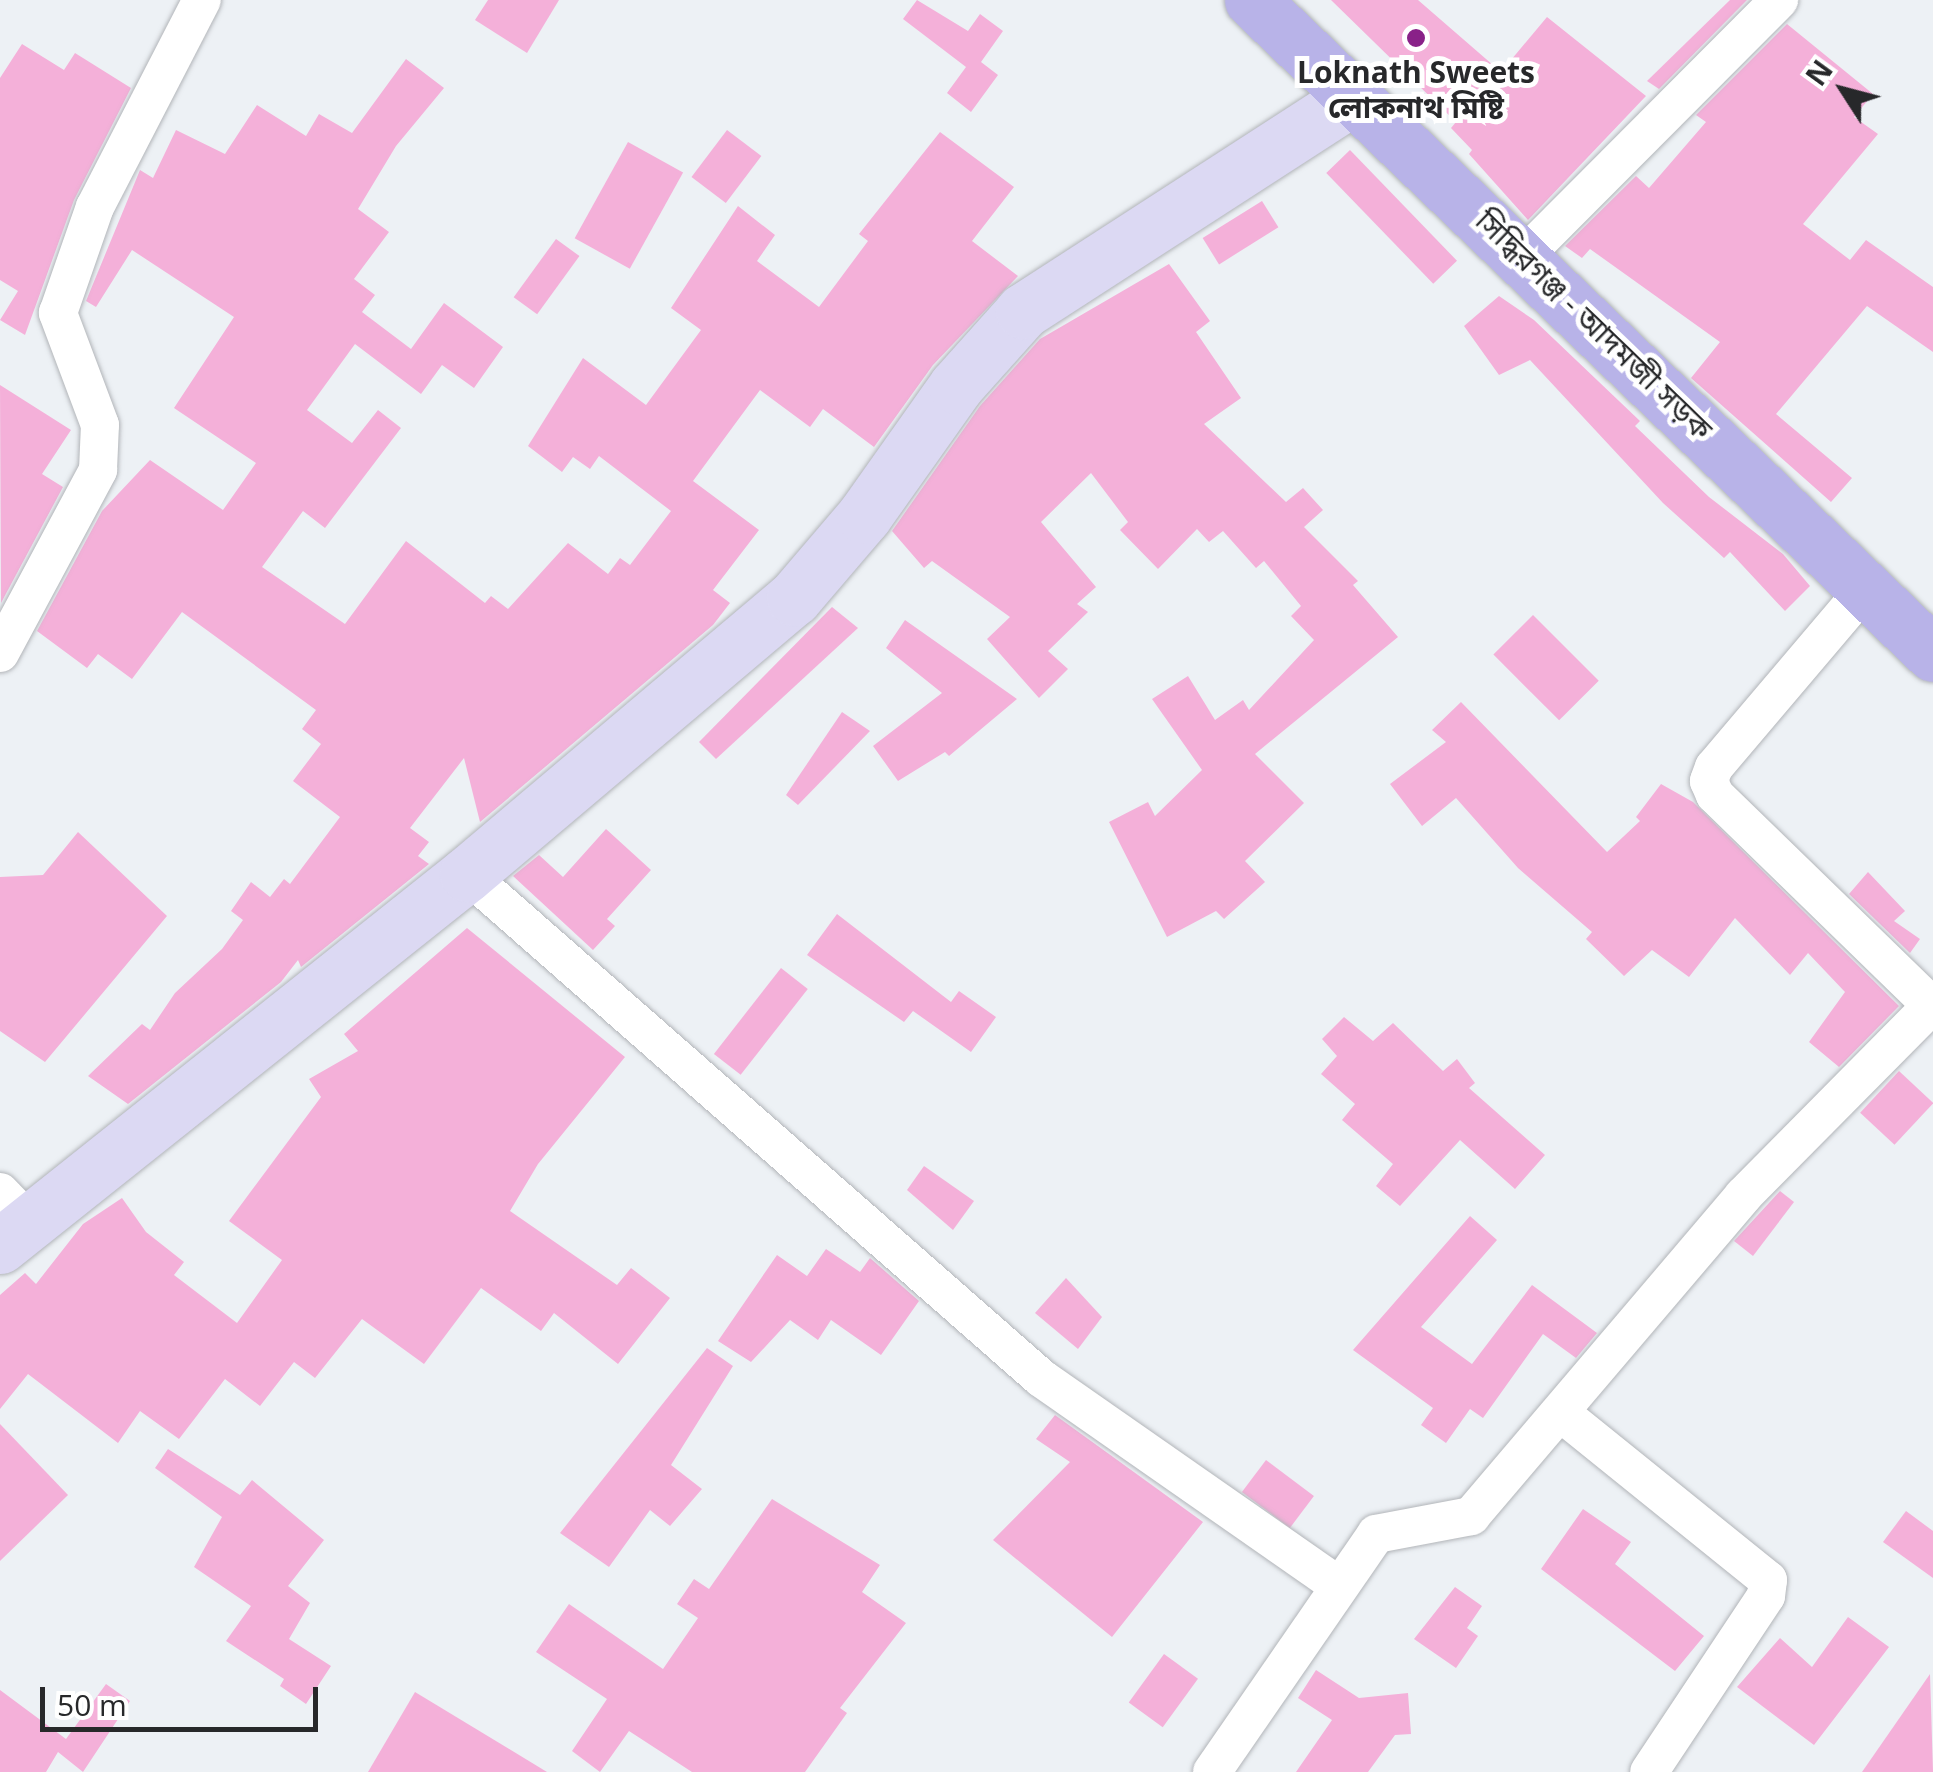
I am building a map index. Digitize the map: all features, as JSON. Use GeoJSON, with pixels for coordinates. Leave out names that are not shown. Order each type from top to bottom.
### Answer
{"type":"FeatureCollection","features":[{"type":"Feature","properties":{"kind":"main road","name":"সিদ্ধিরগঞ্জ - আদমজী সড়ক"},"geometry":{"type":"LineString","coordinates":[[1252,0],[1349,100],[1525,255],[1933,654]]}},
{"type":"Feature","properties":{"kind":"street"},"geometry":{"type":"LineString","coordinates":[[0,654],[98,470],[100,425],[58,313],[95,208],[202,0]]}},
{"type":"Feature","properties":{"kind":"street"},"geometry":{"type":"LineString","coordinates":[[1525,255],[1780,0]]}},
{"type":"Feature","properties":{"kind":"street"},"geometry":{"type":"LineString","coordinates":[[10,1220],[467,874],[794,598],[864,516],[956,386],[1023,312],[1349,100]]}},
{"type":"Feature","properties":{"kind":"street"},"geometry":{"type":"LineString","coordinates":[[1212,1772],[1336,1584],[1376,1534],[1390,1526],[1448,1525],[1471,1516],[1743,1196],[1932,1006],[1715,795],[1709,781],[1714,767],[1866,588]]}},
{"type":"Feature","properties":{"kind":"street"},"geometry":{"type":"LineString","coordinates":[[467,874],[1041,1378],[1336,1584]]}},
{"type":"Feature","properties":{"kind":"street"},"geometry":{"type":"LineString","coordinates":[[1561,1413],[1768,1580],[1766,1596],[1650,1772]]}},
{"type":"Feature","properties":{"kind":"building"},"geometry":{"type":"Polygon","coordinates":[[[488,0],[559,0],[527,53],[475,20],[488,0]]]}},
{"type":"Feature","properties":{"kind":"building"},"geometry":{"type":"Polygon","coordinates":[[[917,0],[968,31],[980,14],[1003,31],[981,62],[998,75],[971,112],[947,93],[966,67],[903,19],[917,0]]]}},
{"type":"Feature","properties":{"kind":"building"},"geometry":{"type":"Polygon","coordinates":[[[1331,0],[1418,0],[1501,72],[1547,17],[1646,96],[1528,220],[1469,154],[1472,150],[1451,128],[1456,122],[1331,0]]]}},
{"type":"Feature","properties":{"kind":"building"},"geometry":{"type":"Polygon","coordinates":[[[1730,0],[1747,0],[1659,89],[1647,81],[1730,0]]]}},
{"type":"Feature","properties":{"kind":"building"},"geometry":{"type":"Polygon","coordinates":[[[1787,24],[1873,94],[1854,117],[1878,134],[1803,224],[1850,260],[1866,240],[1933,287],[1933,352],[1867,306],[1776,414],[1852,478],[1831,502],[1691,378],[1720,342],[1590,249],[1582,258],[1565,246],[1636,176],[1649,188],[1706,122],[1696,115],[1787,24]]]}},
{"type":"Feature","properties":{"kind":"building"},"geometry":{"type":"Polygon","coordinates":[[[22,44],[64,70],[75,53],[131,88],[74,200],[25,335],[0,320],[18,291],[0,280],[0,78],[22,44]]]}},
{"type":"Feature","properties":{"kind":"building"},"geometry":{"type":"Polygon","coordinates":[[[406,59],[444,88],[396,146],[358,209],[389,232],[354,279],[375,295],[362,312],[411,349],[444,303],[503,347],[474,388],[442,365],[421,394],[355,344],[307,410],[352,443],[378,410],[401,428],[325,528],[303,511],[262,567],[345,624],[406,541],[485,603],[491,596],[508,609],[568,543],[608,574],[620,558],[630,565],[671,511],[599,456],[590,469],[573,457],[562,472],[528,446],[583,358],[646,405],[701,330],[671,308],[738,206],[775,235],[757,261],[819,307],[868,241],[859,234],[940,132],[1014,187],[972,241],[1018,276],[933,365],[874,447],[823,409],[810,427],[760,390],[693,481],[759,530],[713,590],[730,603],[713,625],[480,822],[464,758],[410,828],[429,842],[418,856],[429,864],[301,967],[298,960],[281,982],[128,1104],[88,1076],[142,1024],[150,1030],[175,993],[222,949],[243,920],[231,911],[251,882],[270,897],[284,879],[290,884],[340,817],[293,781],[321,744],[302,729],[316,710],[182,612],[132,679],[98,654],[87,668],[37,631],[102,511],[150,460],[223,510],[256,463],[174,408],[234,317],[132,250],[96,307],[86,301],[140,170],[153,178],[176,130],[225,154],[257,105],[306,136],[319,114],[352,133],[406,59]]]}},
{"type":"Feature","properties":{"kind":"building"},"geometry":{"type":"Polygon","coordinates":[[[727,130],[761,156],[726,203],[691,177],[727,130]]]}},
{"type":"Feature","properties":{"kind":"building"},"geometry":{"type":"Polygon","coordinates":[[[628,142],[683,173],[630,269],[575,238],[628,142]]]}},
{"type":"Feature","properties":{"kind":"building"},"geometry":{"type":"Polygon","coordinates":[[[1350,150],[1457,261],[1433,284],[1326,173],[1350,150]]]}},
{"type":"Feature","properties":{"kind":"building"},"geometry":{"type":"Polygon","coordinates":[[[1262,201],[1278,227],[1219,264],[1203,238],[1262,201]]]}},
{"type":"Feature","properties":{"kind":"building"},"geometry":{"type":"Polygon","coordinates":[[[556,239],[579,256],[537,314],[514,297],[556,239]]]}},
{"type":"Feature","properties":{"kind":"building"},"geometry":{"type":"Polygon","coordinates":[[[1169,264],[1210,321],[1196,332],[1241,398],[1204,424],[1286,502],[1303,488],[1323,510],[1304,527],[1358,581],[1353,585],[1398,637],[1255,754],[1304,803],[1245,861],[1265,882],[1224,919],[1216,911],[1167,937],[1109,822],[1148,802],[1155,816],[1202,770],[1152,699],[1188,676],[1215,720],[1243,700],[1249,710],[1314,640],[1291,616],[1301,606],[1264,561],[1256,568],[1223,531],[1209,542],[1197,529],[1158,569],[1120,530],[1128,522],[1091,473],[1041,522],[1096,587],[1077,604],[1088,612],[1048,651],[1068,669],[1039,698],[987,639],[1010,617],[932,561],[924,568],[892,531],[980,406],[1040,339],[1169,264]]]}},
{"type":"Feature","properties":{"kind":"building"},"geometry":{"type":"Polygon","coordinates":[[[1499,296],[1534,320],[1640,421],[1635,426],[1709,497],[1783,554],[1810,586],[1785,611],[1730,552],[1724,558],[1663,503],[1530,360],[1499,375],[1464,326],[1499,296]]]}},
{"type":"Feature","properties":{"kind":"building"},"geometry":{"type":"Polygon","coordinates":[[[0,385],[71,430],[42,474],[63,487],[1,603],[0,385]]]}},
{"type":"Feature","properties":{"kind":"building"},"geometry":{"type":"Polygon","coordinates":[[[832,607],[858,628],[716,759],[699,742],[832,607]]]}},
{"type":"Feature","properties":{"kind":"building"},"geometry":{"type":"Polygon","coordinates":[[[1533,615],[1599,681],[1559,720],[1493,655],[1533,615]]]}},
{"type":"Feature","properties":{"kind":"building"},"geometry":{"type":"Polygon","coordinates":[[[905,620],[1017,699],[949,756],[945,752],[898,781],[873,746],[942,693],[886,648],[905,620]]]}},
{"type":"Feature","properties":{"kind":"building"},"geometry":{"type":"Polygon","coordinates":[[[1461,702],[1607,852],[1640,821],[1636,817],[1661,784],[1693,802],[1899,1006],[1839,1067],[1809,1042],[1845,992],[1808,953],[1790,975],[1735,918],[1689,977],[1652,950],[1624,976],[1586,939],[1592,932],[1518,868],[1456,798],[1422,826],[1390,784],[1446,742],[1432,730],[1461,702]]]}},
{"type":"Feature","properties":{"kind":"building"},"geometry":{"type":"Polygon","coordinates":[[[842,712],[870,731],[798,805],[786,795],[842,712]]]}},
{"type":"Feature","properties":{"kind":"building"},"geometry":{"type":"Polygon","coordinates":[[[606,829],[651,870],[607,919],[615,926],[593,950],[513,876],[539,855],[563,877],[606,829]]]}},
{"type":"Feature","properties":{"kind":"building"},"geometry":{"type":"Polygon","coordinates":[[[78,832],[167,916],[45,1062],[0,1031],[0,877],[43,875],[78,832]]]}},
{"type":"Feature","properties":{"kind":"building"},"geometry":{"type":"Polygon","coordinates":[[[1868,872],[1905,911],[1894,921],[1920,939],[1910,953],[1849,894],[1868,872]]]}},
{"type":"Feature","properties":{"kind":"building"},"geometry":{"type":"Polygon","coordinates":[[[837,914],[951,1002],[959,991],[996,1017],[971,1052],[913,1011],[904,1022],[807,955],[837,914]]]}},
{"type":"Feature","properties":{"kind":"building"},"geometry":{"type":"Polygon","coordinates":[[[467,928],[625,1057],[538,1164],[510,1211],[617,1285],[631,1268],[670,1298],[618,1364],[554,1313],[541,1331],[481,1288],[424,1364],[362,1319],[315,1378],[294,1362],[260,1406],[225,1379],[179,1439],[140,1411],[118,1443],[28,1374],[0,1409],[0,1295],[25,1273],[36,1284],[83,1224],[122,1198],[146,1232],[184,1262],[174,1275],[237,1323],[282,1260],[229,1221],[321,1097],[309,1079],[358,1051],[344,1034],[467,928]]]}},
{"type":"Feature","properties":{"kind":"building"},"geometry":{"type":"Polygon","coordinates":[[[781,968],[808,989],[741,1075],[714,1054],[781,968]]]}},
{"type":"Feature","properties":{"kind":"building"},"geometry":{"type":"Polygon","coordinates":[[[1344,1017],[1373,1041],[1393,1023],[1443,1071],[1457,1059],[1475,1083],[1469,1088],[1545,1155],[1515,1189],[1460,1140],[1400,1206],[1376,1186],[1393,1164],[1342,1120],[1355,1104],[1321,1074],[1337,1056],[1322,1039],[1344,1017]]]}},
{"type":"Feature","properties":{"kind":"building"},"geometry":{"type":"Polygon","coordinates":[[[1899,1071],[1933,1103],[1894,1145],[1860,1113],[1899,1071]]]}},
{"type":"Feature","properties":{"kind":"building"},"geometry":{"type":"Polygon","coordinates":[[[924,1166],[974,1201],[953,1230],[907,1190],[924,1166]]]}},
{"type":"Feature","properties":{"kind":"building"},"geometry":{"type":"Polygon","coordinates":[[[1780,1191],[1794,1202],[1753,1256],[1734,1241],[1780,1191]]]}},
{"type":"Feature","properties":{"kind":"building"},"geometry":{"type":"Polygon","coordinates":[[[1470,1216],[1497,1240],[1421,1327],[1472,1364],[1532,1285],[1597,1333],[1576,1358],[1543,1334],[1483,1418],[1470,1409],[1446,1443],[1421,1425],[1433,1408],[1353,1350],[1470,1216]]]}},
{"type":"Feature","properties":{"kind":"building"},"geometry":{"type":"Polygon","coordinates":[[[826,1249],[860,1272],[870,1258],[919,1301],[881,1355],[831,1320],[818,1340],[790,1320],[751,1362],[718,1341],[777,1255],[807,1276],[826,1249]]]}},
{"type":"Feature","properties":{"kind":"building"},"geometry":{"type":"Polygon","coordinates":[[[1066,1278],[1102,1317],[1078,1349],[1035,1313],[1066,1278]]]}},
{"type":"Feature","properties":{"kind":"building"},"geometry":{"type":"Polygon","coordinates":[[[707,1348],[733,1366],[671,1465],[702,1489],[670,1526],[650,1510],[609,1567],[560,1533],[707,1348]]]}},
{"type":"Feature","properties":{"kind":"building"},"geometry":{"type":"Polygon","coordinates":[[[1055,1415],[1203,1522],[1112,1637],[993,1540],[1070,1462],[1036,1439],[1055,1415]]]}},
{"type":"Feature","properties":{"kind":"building"},"geometry":{"type":"Polygon","coordinates":[[[0,1424],[68,1495],[0,1561],[0,1424]]]}},
{"type":"Feature","properties":{"kind":"building"},"geometry":{"type":"Polygon","coordinates":[[[168,1449],[240,1495],[252,1480],[324,1540],[288,1586],[310,1603],[289,1639],[331,1666],[306,1704],[280,1686],[284,1679],[226,1641],[251,1606],[194,1567],[222,1517],[155,1468],[168,1449]]]}},
{"type":"Feature","properties":{"kind":"building"},"geometry":{"type":"Polygon","coordinates":[[[1266,1460],[1314,1496],[1290,1528],[1242,1492],[1266,1460]]]}},
{"type":"Feature","properties":{"kind":"building"},"geometry":{"type":"Polygon","coordinates":[[[772,1499],[880,1565],[862,1592],[906,1623],[840,1708],[847,1713],[805,1772],[692,1772],[629,1731],[600,1772],[572,1751],[607,1699],[536,1652],[569,1604],[663,1669],[698,1618],[677,1604],[694,1579],[709,1589],[772,1499]]]}},
{"type":"Feature","properties":{"kind":"building"},"geometry":{"type":"Polygon","coordinates":[[[1583,1509],[1631,1542],[1615,1564],[1704,1636],[1675,1671],[1541,1569],[1583,1509]]]}},
{"type":"Feature","properties":{"kind":"building"},"geometry":{"type":"Polygon","coordinates":[[[1906,1511],[1933,1531],[1933,1578],[1883,1542],[1906,1511]]]}},
{"type":"Feature","properties":{"kind":"building"},"geometry":{"type":"Polygon","coordinates":[[[1455,1587],[1482,1606],[1467,1628],[1478,1636],[1456,1668],[1414,1639],[1455,1587]]]}},
{"type":"Feature","properties":{"kind":"building"},"geometry":{"type":"Polygon","coordinates":[[[1848,1617],[1889,1647],[1814,1745],[1737,1687],[1780,1638],[1812,1667],[1848,1617]]]}},
{"type":"Feature","properties":{"kind":"building"},"geometry":{"type":"Polygon","coordinates":[[[1164,1654],[1198,1679],[1163,1727],[1129,1703],[1164,1654]]]}},
{"type":"Feature","properties":{"kind":"building"},"geometry":{"type":"Polygon","coordinates":[[[1316,1670],[1359,1698],[1408,1693],[1411,1734],[1395,1735],[1368,1772],[1296,1772],[1332,1720],[1298,1698],[1316,1670]]]}},
{"type":"Feature","properties":{"kind":"building"},"geometry":{"type":"Polygon","coordinates":[[[1930,1674],[1933,1772],[1862,1772],[1930,1674]]]}},
{"type":"Feature","properties":{"kind":"building"},"geometry":{"type":"Polygon","coordinates":[[[106,1684],[130,1701],[83,1772],[58,1752],[46,1772],[0,1772],[0,1690],[66,1739],[106,1684]]]}},
{"type":"Feature","properties":{"kind":"building"},"geometry":{"type":"Polygon","coordinates":[[[415,1692],[547,1772],[368,1772],[415,1692]]]}},
{"type":"Feature","properties":{"kind":"place","name":"Loknath Sweets লোকনাথ মিষ্টি"},"geometry":{"type":"Point","coordinates":[1416,38]}}]}
